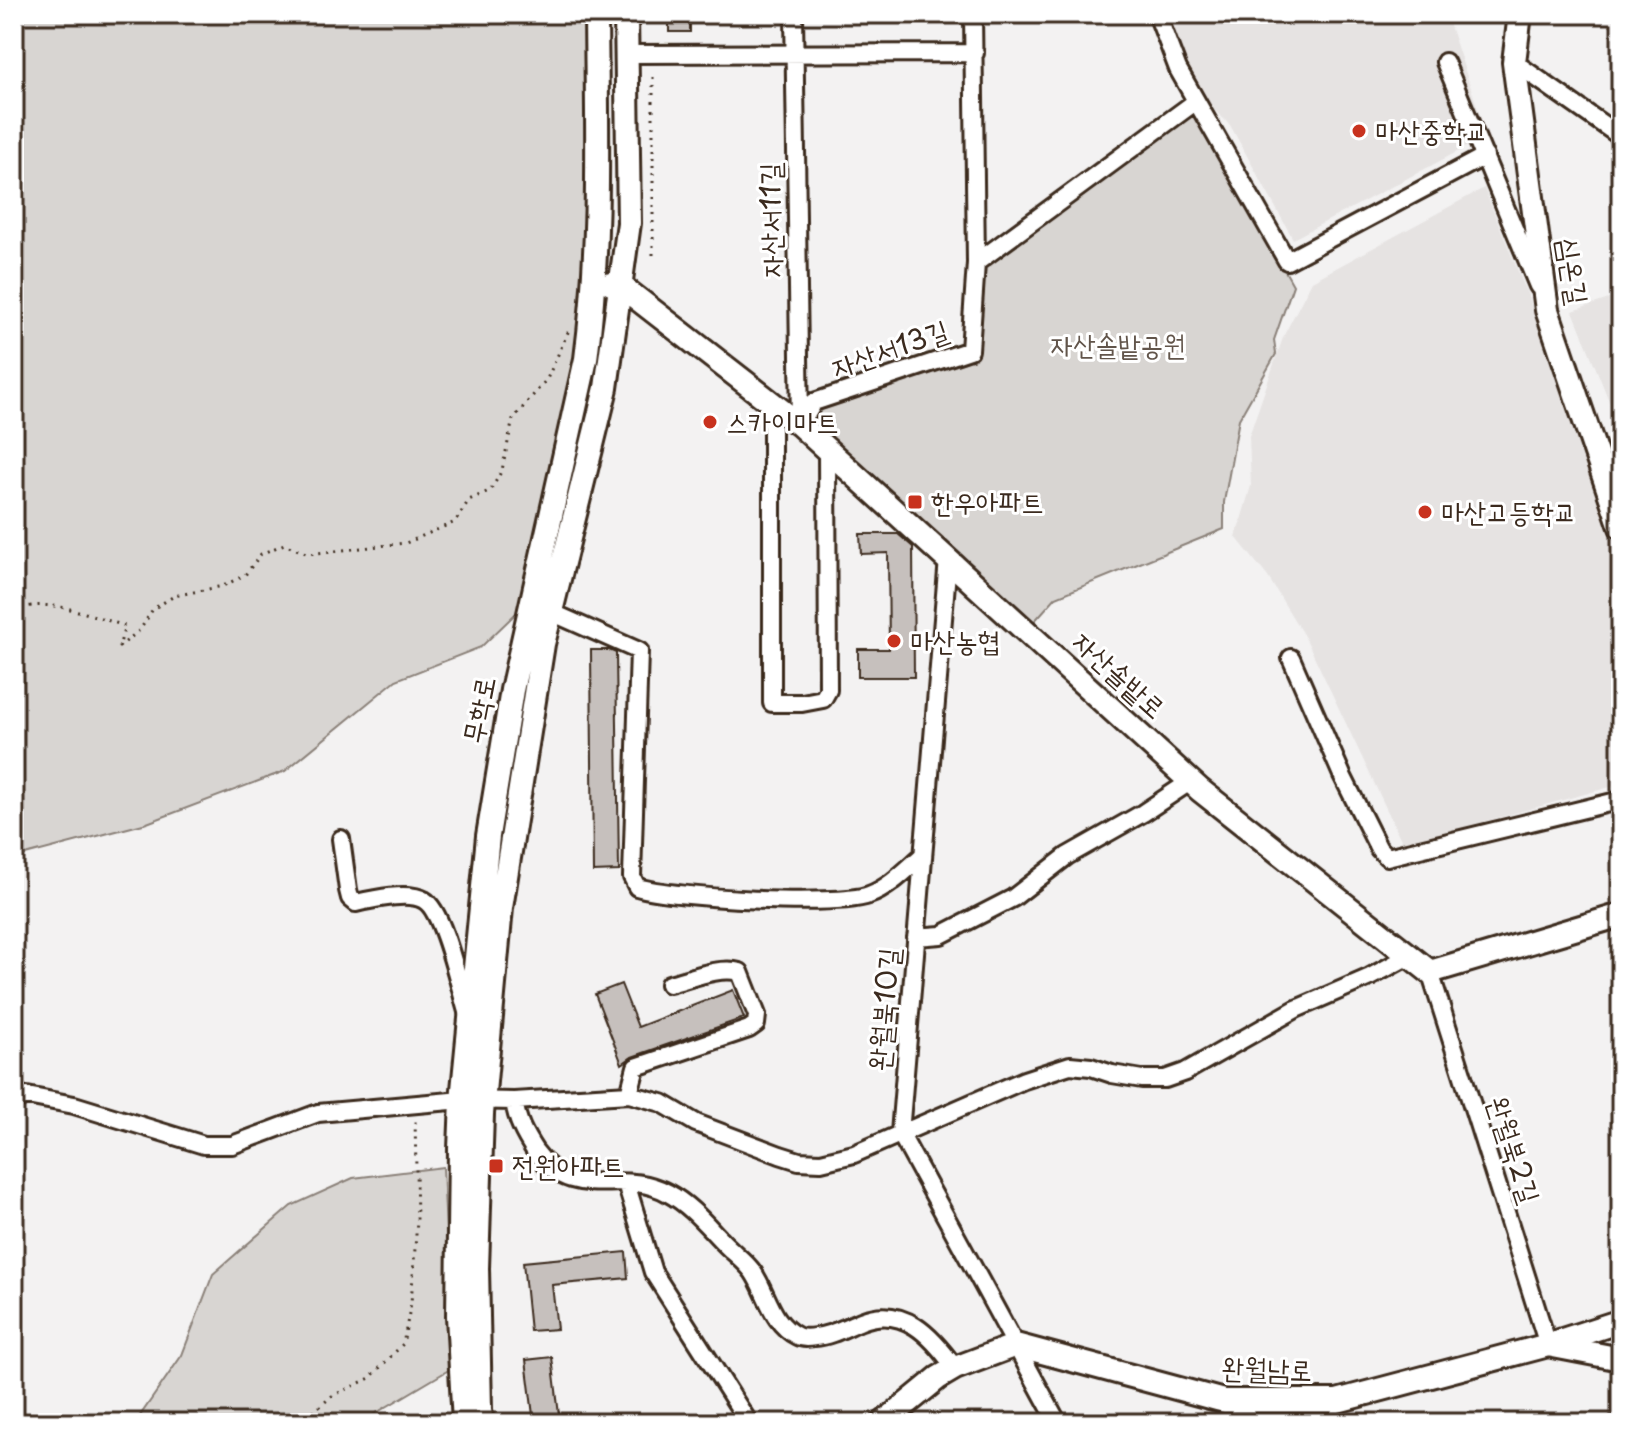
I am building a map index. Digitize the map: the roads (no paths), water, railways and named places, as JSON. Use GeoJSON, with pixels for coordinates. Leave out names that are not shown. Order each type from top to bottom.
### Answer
{"type":"FeatureCollection","features":[{"type":"Feature","properties":{"kind":"main road","name":"무학로"},"geometry":{"type":"LineString","coordinates":[[478,1420],[470,1021],[488,836],[499,760],[586,359],[595,279],[596,14]]}},
{"type":"Feature","properties":{"kind":"main road","name":"무학로"},"geometry":{"type":"LineString","coordinates":[[473,1101],[543,644],[606,388],[621,286],[629,223],[626,14]]}},
{"type":"Feature","properties":{"kind":"main road","name":"심온길"},"geometry":{"type":"LineString","coordinates":[[1520,14],[1514,62],[1546,304],[1621,527]]}},
{"type":"Feature","properties":{"kind":"main road"},"geometry":{"type":"LineString","coordinates":[[595,279],[621,286]]}},
{"type":"Feature","properties":{"kind":"main road","name":"자산솔밭로"},"geometry":{"type":"LineString","coordinates":[[621,286],[800,425],[1191,781],[1430,972]]}},
{"type":"Feature","properties":{"kind":"main road"},"geometry":{"type":"LineString","coordinates":[[1430,972],[1621,915]]}},
{"type":"Feature","properties":{"kind":"main road"},"geometry":{"type":"LineString","coordinates":[[1548,1345],[1621,1321]]}},
{"type":"Feature","properties":{"kind":"main road"},"geometry":{"type":"LineString","coordinates":[[883,1423],[955,1368],[1016,1345]]}},
{"type":"Feature","properties":{"kind":"main road","name":"완월남로"},"geometry":{"type":"LineString","coordinates":[[1016,1345],[1224,1401],[1337,1401],[1548,1345],[1621,1359]]}},
{"type":"Feature","properties":{"kind":"street","name":"자산서11길"},"geometry":{"type":"LineString","coordinates":[[794,14],[800,425]]}},
{"type":"Feature","properties":{"kind":"street","name":"자산서13길"},"geometry":{"type":"LineString","coordinates":[[800,425],[814,402],[970,350],[976,263],[973,14]]}},
{"type":"Feature","properties":{"kind":"street"},"geometry":{"type":"LineString","coordinates":[[1157,14],[1178,69],[1195,102],[1287,261],[1485,156]]}},
{"type":"Feature","properties":{"kind":"street"},"geometry":{"type":"LineString","coordinates":[[627,54],[975,53]]}},
{"type":"Feature","properties":{"kind":"street"},"geometry":{"type":"LineString","coordinates":[[1445,62],[1546,304]]}},
{"type":"Feature","properties":{"kind":"street"},"geometry":{"type":"LineString","coordinates":[[1514,62],[1621,137]]}},
{"type":"Feature","properties":{"kind":"street"},"geometry":{"type":"LineString","coordinates":[[976,263],[1195,102]]}},
{"type":"Feature","properties":{"kind":"street"},"geometry":{"type":"LineString","coordinates":[[772,403],[772,703],[823,699],[828,690],[827,448]]}},
{"type":"Feature","properties":{"kind":"street","name":"완월북10길"},"geometry":{"type":"LineString","coordinates":[[900,1133],[948,559]]}},
{"type":"Feature","properties":{"kind":"street"},"geometry":{"type":"LineString","coordinates":[[551,612],[639,651],[632,877],[637,887],[703,896],[846,901],[878,892],[923,855]]}},
{"type":"Feature","properties":{"kind":"street"},"geometry":{"type":"LineString","coordinates":[[1291,658],[1342,775],[1379,849],[1387,857],[1621,800]]}},
{"type":"Feature","properties":{"kind":"street"},"geometry":{"type":"LineString","coordinates":[[916,937],[941,935],[1013,898],[1067,856],[1143,813],[1191,781]]}},
{"type":"Feature","properties":{"kind":"street"},"geometry":{"type":"LineString","coordinates":[[341,839],[348,890],[350,898],[356,903],[382,897],[422,898],[434,907],[443,927],[470,1021]]}},
{"type":"Feature","properties":{"kind":"street"},"geometry":{"type":"LineString","coordinates":[[14,1101],[27,1096],[74,1105],[204,1145],[232,1145],[318,1113],[473,1101],[629,1094],[646,1097],[696,1123],[799,1161],[821,1162],[838,1159],[961,1110],[1024,1080],[1070,1065],[1142,1079],[1165,1079],[1185,1072],[1296,1009],[1370,977],[1409,956]]}},
{"type":"Feature","properties":{"kind":"street"},"geometry":{"type":"LineString","coordinates":[[629,1094],[636,1067],[756,1024],[757,1015],[740,972],[724,971],[669,984]]}},
{"type":"Feature","properties":{"kind":"street","name":"완월북2길"},"geometry":{"type":"LineString","coordinates":[[1430,972],[1548,1345]]}},
{"type":"Feature","properties":{"kind":"street"},"geometry":{"type":"LineString","coordinates":[[514,1101],[517,1122],[546,1166],[563,1178],[583,1182],[646,1184],[695,1211],[752,1270],[774,1314],[800,1338],[825,1337],[866,1319],[893,1315],[924,1331],[955,1368]]}},
{"type":"Feature","properties":{"kind":"street"},"geometry":{"type":"LineString","coordinates":[[900,1133],[1058,1423]]}},
{"type":"Feature","properties":{"kind":"street"},"geometry":{"type":"LineString","coordinates":[[626,1183],[653,1272],[749,1423]]}},
{"type":"Feature","properties":{"kind":"waterway"},"geometry":{"type":"LineString","coordinates":[[1604,1423],[1621,1407]]}},
{"type":"Feature","properties":{"kind":"place","name":"마산중학교"},"geometry":{"type":"Point","coordinates":[1359,131]}},
{"type":"Feature","properties":{"kind":"place","name":"스카이마트"},"geometry":{"type":"Point","coordinates":[710,422]}},
{"type":"Feature","properties":{"kind":"place","name":"한우아파트"},"geometry":{"type":"Point","coordinates":[915,502]}},
{"type":"Feature","properties":{"kind":"place","name":"마산고등학교"},"geometry":{"type":"Point","coordinates":[1425,512]}},
{"type":"Feature","properties":{"kind":"place","name":"마산농협"},"geometry":{"type":"Point","coordinates":[894,641]}},
{"type":"Feature","properties":{"kind":"place","name":"전원아파트"},"geometry":{"type":"Point","coordinates":[496,1166]}},
{"type":"Feature","properties":{"kind":"park label","name":"자산솔밭공원"},"geometry":{"type":"Point","coordinates":[1118,345]}}]}
